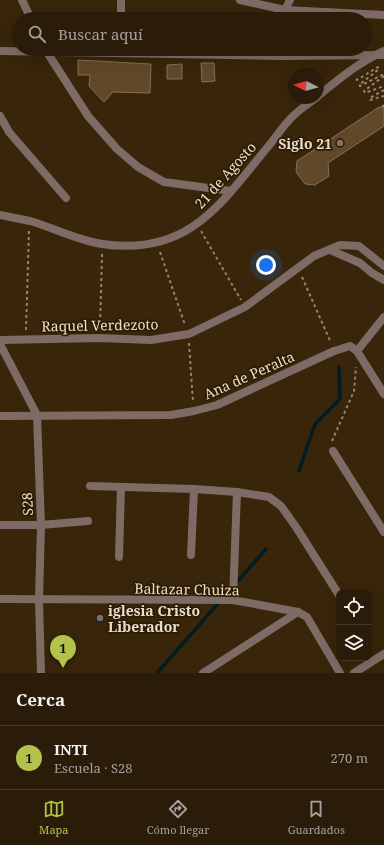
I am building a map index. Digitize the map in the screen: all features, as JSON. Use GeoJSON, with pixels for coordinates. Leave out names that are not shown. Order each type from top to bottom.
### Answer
{"type":"FeatureCollection","features":[{"type":"Feature","properties":{"kind":"street"},"geometry":{"type":"LineString","coordinates":[[22,0],[28,12]]}},
{"type":"Feature","properties":{"kind":"street"},"geometry":{"type":"LineString","coordinates":[[121,0],[121,12]]}},
{"type":"Feature","properties":{"kind":"street"},"geometry":{"type":"LineString","coordinates":[[240,0],[285,10],[334,12]]}},
{"type":"Feature","properties":{"kind":"street"},"geometry":{"type":"LineString","coordinates":[[285,10],[290,0]]}},
{"type":"Feature","properties":{"kind":"street"},"geometry":{"type":"LineString","coordinates":[[372,14],[384,14]]}},
{"type":"Feature","properties":{"kind":"street"},"geometry":{"type":"LineString","coordinates":[[0,51],[12,51]]}},
{"type":"Feature","properties":{"kind":"street"},"geometry":{"type":"LineString","coordinates":[[324,91],[348,71],[384,51]]}},
{"type":"Feature","properties":{"kind":"street"},"geometry":{"type":"LineString","coordinates":[[372,55],[384,56]]}},
{"type":"Feature","properties":{"kind":"street"},"geometry":{"type":"LineString","coordinates":[[50,56],[88,116],[117,148],[138,167],[164,182],[231,191]]}},
{"type":"Feature","properties":{"kind":"street","name":"21 de Agosto"},"geometry":{"type":"LineString","coordinates":[[0,215],[29,221],[102,244],[139,245],[157,243],[171,239],[197,225],[213,211],[292,117],[308,104]]}},
{"type":"Feature","properties":{"kind":"street"},"geometry":{"type":"LineString","coordinates":[[0,116],[9,132],[66,198]]}},
{"type":"Feature","properties":{"kind":"street"},"geometry":{"type":"LineString","coordinates":[[0,132],[9,132]]}},
{"type":"Feature","properties":{"kind":"street","name":"Raquel Verdezoto"},"geometry":{"type":"LineString","coordinates":[[0,340],[100,338],[150,340],[189,334],[245,307],[314,256],[340,245],[359,246],[384,266]]}},
{"type":"Feature","properties":{"kind":"street"},"geometry":{"type":"LineString","coordinates":[[330,250],[360,263],[372,273],[384,280]]}},
{"type":"Feature","properties":{"kind":"street"},"geometry":{"type":"LineString","coordinates":[[384,317],[358,351],[384,394]]}},
{"type":"Feature","properties":{"kind":"street","name":"S28"},"geometry":{"type":"LineString","coordinates":[[0,344],[37,415],[41,525],[39,600],[41,673]]}},
{"type":"Feature","properties":{"kind":"street","name":"Ana de Peralta"},"geometry":{"type":"LineString","coordinates":[[0,416],[171,415],[194,411],[217,405],[334,351],[350,346],[358,351]]}},
{"type":"Feature","properties":{"kind":"street"},"geometry":{"type":"LineString","coordinates":[[333,450],[384,532]]}},
{"type":"Feature","properties":{"kind":"street"},"geometry":{"type":"LineString","coordinates":[[90,486],[194,489],[237,492],[269,497],[281,506],[336,590]]}},
{"type":"Feature","properties":{"kind":"street"},"geometry":{"type":"LineString","coordinates":[[120,557],[121,487]]}},
{"type":"Feature","properties":{"kind":"street"},"geometry":{"type":"LineString","coordinates":[[191,555],[194,489]]}},
{"type":"Feature","properties":{"kind":"street"},"geometry":{"type":"LineString","coordinates":[[233,600],[237,492]]}},
{"type":"Feature","properties":{"kind":"street"},"geometry":{"type":"LineString","coordinates":[[0,525],[41,525],[88,521]]}},
{"type":"Feature","properties":{"kind":"street","name":"Baltazar Chuiza"},"geometry":{"type":"LineString","coordinates":[[0,599],[233,600],[298,612]]}},
{"type":"Feature","properties":{"kind":"street"},"geometry":{"type":"LineString","coordinates":[[203,673],[298,612],[308,617],[340,673]]}},
{"type":"Feature","properties":{"kind":"street"},"geometry":{"type":"LineString","coordinates":[[354,673],[384,654]]}},
{"type":"Feature","properties":{"kind":"path"},"geometry":{"type":"LineString","coordinates":[[348,71],[357,80],[378,67],[379,70],[359,85],[360,86],[384,75]]}},
{"type":"Feature","properties":{"kind":"path"},"geometry":{"type":"LineString","coordinates":[[384,75],[364,91],[365,93],[384,86]]}},
{"type":"Feature","properties":{"kind":"path"},"geometry":{"type":"LineString","coordinates":[[384,90],[370,98],[370,100],[384,96]]}},
{"type":"Feature","properties":{"kind":"path"},"geometry":{"type":"LineString","coordinates":[[26,339],[29,221]]}},
{"type":"Feature","properties":{"kind":"path"},"geometry":{"type":"LineString","coordinates":[[197,225],[245,307]]}},
{"type":"Feature","properties":{"kind":"path"},"geometry":{"type":"LineString","coordinates":[[100,338],[102,244]]}},
{"type":"Feature","properties":{"kind":"path"},"geometry":{"type":"LineString","coordinates":[[298,268],[334,351]]}},
{"type":"Feature","properties":{"kind":"path"},"geometry":{"type":"LineString","coordinates":[[333,450],[332,442],[354,390],[358,351]]}},
{"type":"Feature","properties":{"kind":"building"},"geometry":{"type":"Polygon","coordinates":[[[78,60],[151,64],[150,93],[113,92],[104,102],[89,86],[90,75],[78,75],[78,60]]]}},
{"type":"Feature","properties":{"kind":"building"},"geometry":{"type":"Polygon","coordinates":[[[201,63],[214,63],[215,81],[202,82],[201,63]]]}},
{"type":"Feature","properties":{"kind":"building"},"geometry":{"type":"Polygon","coordinates":[[[182,64],[182,79],[167,79],[167,65],[182,64]]]}},
{"type":"Feature","properties":{"kind":"building","name":"Siglo 21"},"geometry":{"type":"Polygon","coordinates":[[[379,107],[384,108],[384,126],[328,163],[329,176],[315,185],[305,184],[296,172],[297,161],[379,107]]]}},
{"type":"Feature","properties":{"kind":"waterway"},"geometry":{"type":"LineString","coordinates":[[299,471],[315,424],[340,399],[339,367]]}},
{"type":"Feature","properties":{"kind":"waterway"},"geometry":{"type":"LineString","coordinates":[[157,673],[266,549]]}},
{"type":"Feature","properties":{"kind":"place","name":"Siglo 21"},"geometry":{"type":"Point","coordinates":[340,143]}},
{"type":"Feature","properties":{"kind":"place","name":"iglesia Cristo Liberador"},"geometry":{"type":"Point","coordinates":[100,618]}},
{"type":"Feature","properties":{"kind":"place","name":"INTI"},"geometry":{"type":"Point","coordinates":[63,668]}}]}
